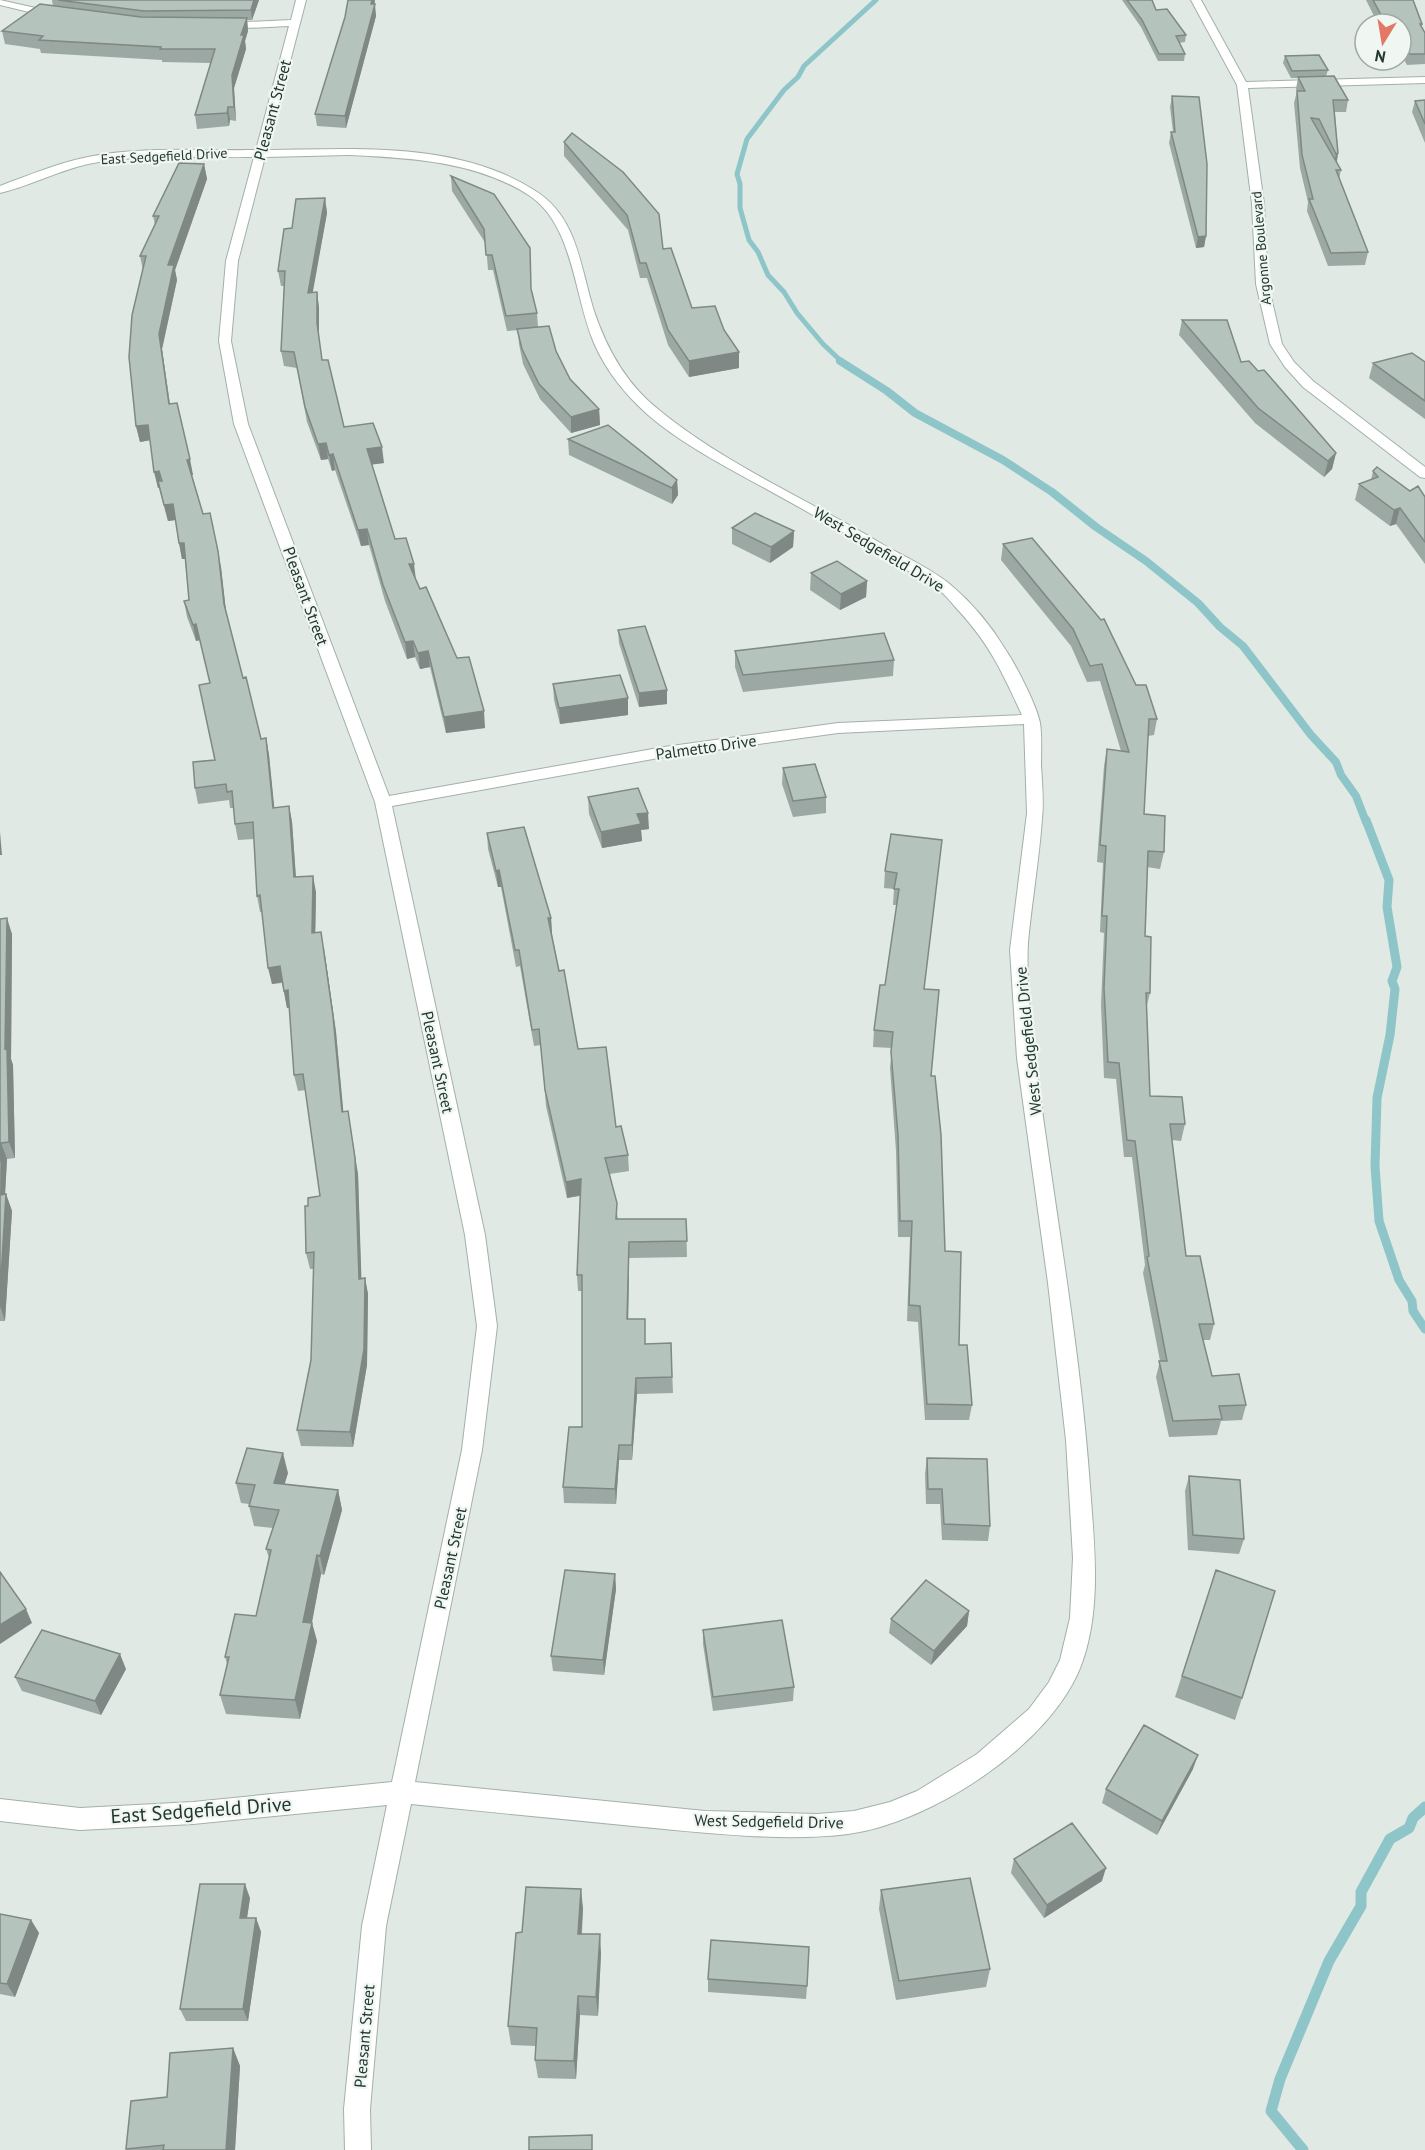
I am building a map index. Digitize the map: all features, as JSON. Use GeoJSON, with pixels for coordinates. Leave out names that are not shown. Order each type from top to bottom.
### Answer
{"type":"FeatureCollection","features":[{"type":"Feature","properties":{"kind":"street","name":"Pleasant Street"},"geometry":{"type":"LineString","coordinates":[[302,0],[232,261],[225,341],[241,424],[383,802],[475,1235],[487,1326],[472,1450],[374,1926],[357,2109],[358,2150]]}},
{"type":"Feature","properties":{"kind":"street","name":"Argonne Boulevard"},"geometry":{"type":"LineString","coordinates":[[1196,0],[1242,85],[1258,204],[1262,284],[1276,344],[1289,364],[1308,384],[1425,474]]}},
{"type":"Feature","properties":{"kind":"street"},"geometry":{"type":"LineString","coordinates":[[0,2],[71,18]]}},
{"type":"Feature","properties":{"kind":"street"},"geometry":{"type":"LineString","coordinates":[[208,26],[296,23]]}},
{"type":"Feature","properties":{"kind":"street"},"geometry":{"type":"LineString","coordinates":[[1242,85],[1425,80]]}},
{"type":"Feature","properties":{"kind":"street","name":"East Sedgefield Drive"},"geometry":{"type":"LineString","coordinates":[[0,190],[40,173],[91,160],[143,155],[261,152]]}},
{"type":"Feature","properties":{"kind":"street","name":"West Sedgefield Drive"},"geometry":{"type":"LineString","coordinates":[[261,152],[349,152],[427,157],[473,166],[534,194],[551,209],[560,221],[570,243],[588,312],[601,345],[629,389],[654,413],[718,457],[836,522],[946,588],[980,625],[1000,652],[1032,719],[1035,813],[1019,950],[1026,1058],[1058,1283],[1076,1440],[1084,1558],[1081,1618],[1071,1662],[1058,1689],[1038,1716],[985,1762],[925,1799],[891,1813],[854,1821],[817,1825],[705,1822],[403,1792]]}},
{"type":"Feature","properties":{"kind":"street","name":"Palmetto Drive"},"geometry":{"type":"LineString","coordinates":[[383,802],[664,752],[838,728],[1032,719]]}},
{"type":"Feature","properties":{"kind":"street","name":"East Sedgefield Drive"},"geometry":{"type":"LineString","coordinates":[[0,1810],[80,1819],[193,1813],[403,1792]]}},
{"type":"Feature","properties":{"kind":"building"},"geometry":{"type":"Polygon","coordinates":[[[58,0],[254,0],[251,10],[144,11],[58,0]]]}},
{"type":"Feature","properties":{"kind":"building"},"geometry":{"type":"Polygon","coordinates":[[[348,0],[372,0],[371,4],[375,4],[345,116],[315,114],[345,17],[348,0]]]}},
{"type":"Feature","properties":{"kind":"building"},"geometry":{"type":"Polygon","coordinates":[[[1127,0],[1152,0],[1156,10],[1167,9],[1186,35],[1176,36],[1185,54],[1159,54],[1142,20],[1127,0]]]}},
{"type":"Feature","properties":{"kind":"building"},"geometry":{"type":"Polygon","coordinates":[[[1373,0],[1413,0],[1425,33],[1425,54],[1413,54],[1413,12],[1380,12],[1373,0]]]}},
{"type":"Feature","properties":{"kind":"building"},"geometry":{"type":"Polygon","coordinates":[[[40,4],[141,17],[247,18],[232,75],[234,107],[228,107],[227,113],[195,115],[215,49],[160,49],[161,47],[39,40],[43,36],[2,31],[40,4]]]}},
{"type":"Feature","properties":{"kind":"building"},"geometry":{"type":"Polygon","coordinates":[[[1319,55],[1328,70],[1292,71],[1285,56],[1319,55]]]}},
{"type":"Feature","properties":{"kind":"building"},"geometry":{"type":"Polygon","coordinates":[[[1334,76],[1348,100],[1333,100],[1338,153],[1336,154],[1319,119],[1311,118],[1341,170],[1336,170],[1368,252],[1331,253],[1309,199],[1313,199],[1302,155],[1297,91],[1305,91],[1298,77],[1334,76]]]}},
{"type":"Feature","properties":{"kind":"building"},"geometry":{"type":"Polygon","coordinates":[[[1172,96],[1199,97],[1207,164],[1206,236],[1198,237],[1171,132],[1175,132],[1172,96]]]}},
{"type":"Feature","properties":{"kind":"building"},"geometry":{"type":"Polygon","coordinates":[[[1425,100],[1425,124],[1415,101],[1425,100]]]}},
{"type":"Feature","properties":{"kind":"building"},"geometry":{"type":"Polygon","coordinates":[[[572,133],[623,172],[659,214],[663,249],[671,248],[692,308],[715,306],[724,330],[739,352],[689,361],[668,330],[646,263],[640,263],[627,215],[564,142],[572,133]]]}},
{"type":"Feature","properties":{"kind":"building"},"geometry":{"type":"Polygon","coordinates":[[[179,163],[204,164],[168,265],[174,265],[159,334],[169,404],[177,403],[190,459],[187,460],[203,514],[210,513],[218,551],[224,604],[243,678],[246,677],[261,739],[266,738],[273,808],[289,806],[294,877],[313,876],[312,933],[321,932],[333,1016],[342,1112],[348,1111],[355,1158],[359,1279],[365,1278],[364,1349],[350,1432],[297,1430],[311,1360],[314,1252],[306,1253],[305,1206],[308,1206],[308,1198],[320,1196],[303,1074],[294,1075],[288,990],[284,991],[280,966],[268,968],[260,895],[257,896],[253,822],[235,824],[232,791],[227,792],[226,784],[195,788],[193,762],[215,760],[199,685],[210,683],[196,624],[193,625],[184,601],[189,600],[184,543],[179,543],[173,504],[164,505],[158,481],[162,481],[159,471],[154,472],[148,425],[136,426],[129,357],[132,315],[146,256],[140,256],[159,216],[153,216],[179,163]]]}},
{"type":"Feature","properties":{"kind":"building"},"geometry":{"type":"Polygon","coordinates":[[[451,176],[494,194],[530,248],[531,289],[537,313],[506,316],[492,255],[486,255],[484,229],[451,176]]]}},
{"type":"Feature","properties":{"kind":"building"},"geometry":{"type":"Polygon","coordinates":[[[325,198],[308,293],[317,292],[317,323],[322,360],[328,360],[344,427],[373,423],[382,447],[367,449],[395,539],[406,538],[414,564],[409,564],[420,589],[426,587],[457,658],[469,657],[484,711],[444,717],[428,651],[418,653],[413,641],[405,642],[383,585],[367,529],[358,530],[333,454],[329,455],[326,443],[318,444],[305,407],[294,352],[281,351],[285,271],[278,271],[284,229],[292,228],[296,199],[325,198]]]}},
{"type":"Feature","properties":{"kind":"building"},"geometry":{"type":"Polygon","coordinates":[[[1182,320],[1227,320],[1241,362],[1249,361],[1258,371],[1264,370],[1336,453],[1328,461],[1258,408],[1182,320]]]}},
{"type":"Feature","properties":{"kind":"building"},"geometry":{"type":"Polygon","coordinates":[[[549,326],[556,351],[570,379],[599,409],[571,417],[539,384],[522,349],[517,329],[549,326]]]}},
{"type":"Feature","properties":{"kind":"building"},"geometry":{"type":"Polygon","coordinates":[[[1412,353],[1425,362],[1425,401],[1373,363],[1412,353]]]}},
{"type":"Feature","properties":{"kind":"building"},"geometry":{"type":"Polygon","coordinates":[[[608,425],[677,480],[672,488],[568,439],[608,425]]]}},
{"type":"Feature","properties":{"kind":"building"},"geometry":{"type":"Polygon","coordinates":[[[1377,467],[1410,491],[1418,486],[1425,497],[1425,542],[1400,508],[1394,510],[1359,484],[1378,477],[1373,471],[1377,467]]]}},
{"type":"Feature","properties":{"kind":"building"},"geometry":{"type":"Polygon","coordinates":[[[755,513],[794,531],[771,547],[732,528],[755,513]]]}},
{"type":"Feature","properties":{"kind":"building"},"geometry":{"type":"Polygon","coordinates":[[[1032,538],[1101,620],[1104,619],[1136,685],[1146,685],[1157,719],[1149,719],[1144,814],[1165,816],[1164,852],[1148,851],[1145,936],[1151,937],[1150,993],[1146,993],[1150,1096],[1182,1097],[1185,1124],[1170,1124],[1186,1256],[1200,1256],[1214,1324],[1199,1324],[1212,1376],[1239,1374],[1246,1405],[1219,1406],[1222,1419],[1173,1421],[1159,1361],[1167,1361],[1147,1257],[1149,1256],[1135,1141],[1127,1140],[1119,1063],[1108,1062],[1104,988],[1107,916],[1102,916],[1106,846],[1100,845],[1107,749],[1129,752],[1102,664],[1090,666],[1073,629],[1003,544],[1032,538]]]}},
{"type":"Feature","properties":{"kind":"building"},"geometry":{"type":"Polygon","coordinates":[[[837,561],[867,581],[841,594],[811,573],[837,561]]]}},
{"type":"Feature","properties":{"kind":"building"},"geometry":{"type":"Polygon","coordinates":[[[645,626],[667,690],[639,693],[618,630],[645,626]]]}},
{"type":"Feature","properties":{"kind":"building"},"geometry":{"type":"Polygon","coordinates":[[[884,633],[894,660],[743,675],[735,651],[884,633]]]}},
{"type":"Feature","properties":{"kind":"building"},"geometry":{"type":"Polygon","coordinates":[[[620,675],[628,698],[559,708],[553,684],[620,675]]]}},
{"type":"Feature","properties":{"kind":"building"},"geometry":{"type":"Polygon","coordinates":[[[815,764],[826,797],[793,801],[783,768],[815,764]]]}},
{"type":"Feature","properties":{"kind":"building"},"geometry":{"type":"Polygon","coordinates":[[[638,788],[648,813],[637,814],[641,824],[601,832],[588,797],[638,788]]]}},
{"type":"Feature","properties":{"kind":"building"},"geometry":{"type":"Polygon","coordinates":[[[524,827],[551,918],[548,918],[559,971],[564,970],[578,1049],[606,1047],[616,1127],[621,1126],[628,1155],[605,1158],[617,1203],[616,1219],[686,1219],[687,1241],[629,1242],[627,1319],[645,1319],[645,1344],[671,1343],[672,1377],[636,1378],[632,1445],[619,1445],[615,1489],[563,1487],[569,1427],[582,1427],[582,1275],[577,1275],[581,1179],[566,1182],[545,1090],[539,1029],[532,1030],[519,950],[515,950],[499,870],[496,871],[487,833],[524,827]]]}},
{"type":"Feature","properties":{"kind":"building"},"geometry":{"type":"Polygon","coordinates":[[[891,834],[942,840],[924,989],[939,990],[931,1076],[935,1076],[941,1135],[945,1251],[961,1252],[959,1345],[967,1345],[972,1405],[927,1404],[920,1306],[909,1305],[912,1221],[900,1221],[898,1135],[891,1052],[893,1032],[874,1030],[880,985],[885,985],[899,889],[894,889],[897,873],[885,871],[891,834]]]}},
{"type":"Feature","properties":{"kind":"building"},"geometry":{"type":"Polygon","coordinates":[[[7,918],[5,1049],[7,1048],[9,1142],[1,1143],[0,1162],[0,919],[7,918]]]}},
{"type":"Feature","properties":{"kind":"building"},"geometry":{"type":"Polygon","coordinates":[[[6,1194],[0,1294],[0,1195],[6,1194]]]}},
{"type":"Feature","properties":{"kind":"building"},"geometry":{"type":"Polygon","coordinates":[[[247,1448],[283,1453],[274,1483],[338,1490],[320,1556],[317,1555],[303,1622],[312,1623],[295,1700],[220,1695],[229,1657],[225,1657],[235,1614],[256,1616],[271,1550],[266,1549],[279,1510],[249,1506],[255,1485],[236,1483],[247,1448]]]}},
{"type":"Feature","properties":{"kind":"building"},"geometry":{"type":"Polygon","coordinates":[[[927,1458],[987,1459],[990,1526],[944,1524],[942,1489],[928,1489],[927,1458]]]}},
{"type":"Feature","properties":{"kind":"building"},"geometry":{"type":"Polygon","coordinates":[[[1189,1476],[1240,1480],[1244,1539],[1193,1535],[1189,1476]]]}},
{"type":"Feature","properties":{"kind":"building"},"geometry":{"type":"Polygon","coordinates":[[[565,1570],[615,1574],[603,1660],[551,1656],[565,1570]]]}},
{"type":"Feature","properties":{"kind":"building"},"geometry":{"type":"Polygon","coordinates":[[[1216,1570],[1275,1591],[1242,1698],[1182,1676],[1216,1570]]]}},
{"type":"Feature","properties":{"kind":"building"},"geometry":{"type":"Polygon","coordinates":[[[0,1572],[26,1609],[0,1625],[0,1572]]]}},
{"type":"Feature","properties":{"kind":"building"},"geometry":{"type":"Polygon","coordinates":[[[926,1580],[969,1611],[934,1651],[891,1619],[926,1580]]]}},
{"type":"Feature","properties":{"kind":"building"},"geometry":{"type":"Polygon","coordinates":[[[782,1620],[794,1687],[713,1697],[703,1630],[782,1620]]]}},
{"type":"Feature","properties":{"kind":"building"},"geometry":{"type":"Polygon","coordinates":[[[42,1630],[120,1654],[95,1701],[15,1677],[42,1630]]]}},
{"type":"Feature","properties":{"kind":"building"},"geometry":{"type":"Polygon","coordinates":[[[1144,1725],[1198,1755],[1162,1821],[1106,1789],[1144,1725]]]}},
{"type":"Feature","properties":{"kind":"building"},"geometry":{"type":"Polygon","coordinates":[[[1072,1823],[1106,1868],[1047,1905],[1014,1859],[1072,1823]]]}},
{"type":"Feature","properties":{"kind":"building"},"geometry":{"type":"Polygon","coordinates":[[[970,1878],[990,1969],[899,1981],[881,1890],[970,1878]]]}},
{"type":"Feature","properties":{"kind":"building"},"geometry":{"type":"Polygon","coordinates":[[[200,1884],[245,1884],[240,1918],[256,1918],[243,2009],[180,2009],[200,1884]]]}},
{"type":"Feature","properties":{"kind":"building"},"geometry":{"type":"Polygon","coordinates":[[[526,1887],[581,1889],[578,1934],[600,1934],[596,1997],[578,1996],[574,2061],[535,2060],[537,2028],[508,2026],[516,1933],[522,1932],[526,1887]]]}},
{"type":"Feature","properties":{"kind":"building"},"geometry":{"type":"Polygon","coordinates":[[[0,1914],[31,1920],[7,1984],[0,1983],[0,1914]]]}},
{"type":"Feature","properties":{"kind":"building"},"geometry":{"type":"Polygon","coordinates":[[[711,1940],[809,1947],[807,1986],[708,1979],[711,1940]]]}},
{"type":"Feature","properties":{"kind":"building"},"geometry":{"type":"Polygon","coordinates":[[[233,2048],[226,2150],[163,2150],[164,2145],[126,2149],[131,2101],[167,2097],[170,2053],[233,2048]]]}},
{"type":"Feature","properties":{"kind":"building"},"geometry":{"type":"Polygon","coordinates":[[[592,2135],[592,2150],[529,2150],[529,2137],[592,2135]]]}},
{"type":"Feature","properties":{"kind":"waterway"},"geometry":{"type":"LineString","coordinates":[[842,362],[823,344],[797,313],[784,292],[768,275],[758,252],[749,240],[740,208],[740,184],[737,174],[747,139],[784,90],[798,77],[804,66],[876,0]]}},
{"type":"Feature","properties":{"kind":"waterway"},"geometry":{"type":"LineString","coordinates":[[840,361],[887,391],[915,413],[1003,460],[1052,492],[1096,527],[1146,561],[1198,603],[1220,627],[1243,646],[1311,735],[1336,762],[1341,775],[1356,796],[1366,822]]}},
{"type":"Feature","properties":{"kind":"waterway"},"geometry":{"type":"LineString","coordinates":[[1366,820],[1389,880],[1387,907],[1397,967],[1392,981],[1395,989],[1390,1035],[1377,1098],[1375,1166],[1379,1221],[1399,1280],[1412,1301],[1413,1311],[1425,1329]]}},
{"type":"Feature","properties":{"kind":"waterway"},"geometry":{"type":"LineString","coordinates":[[1303,2150],[1271,2111],[1280,2079],[1329,1961],[1361,1906],[1361,1892],[1390,1839],[1409,1828],[1413,1818],[1425,1807]]}}]}
